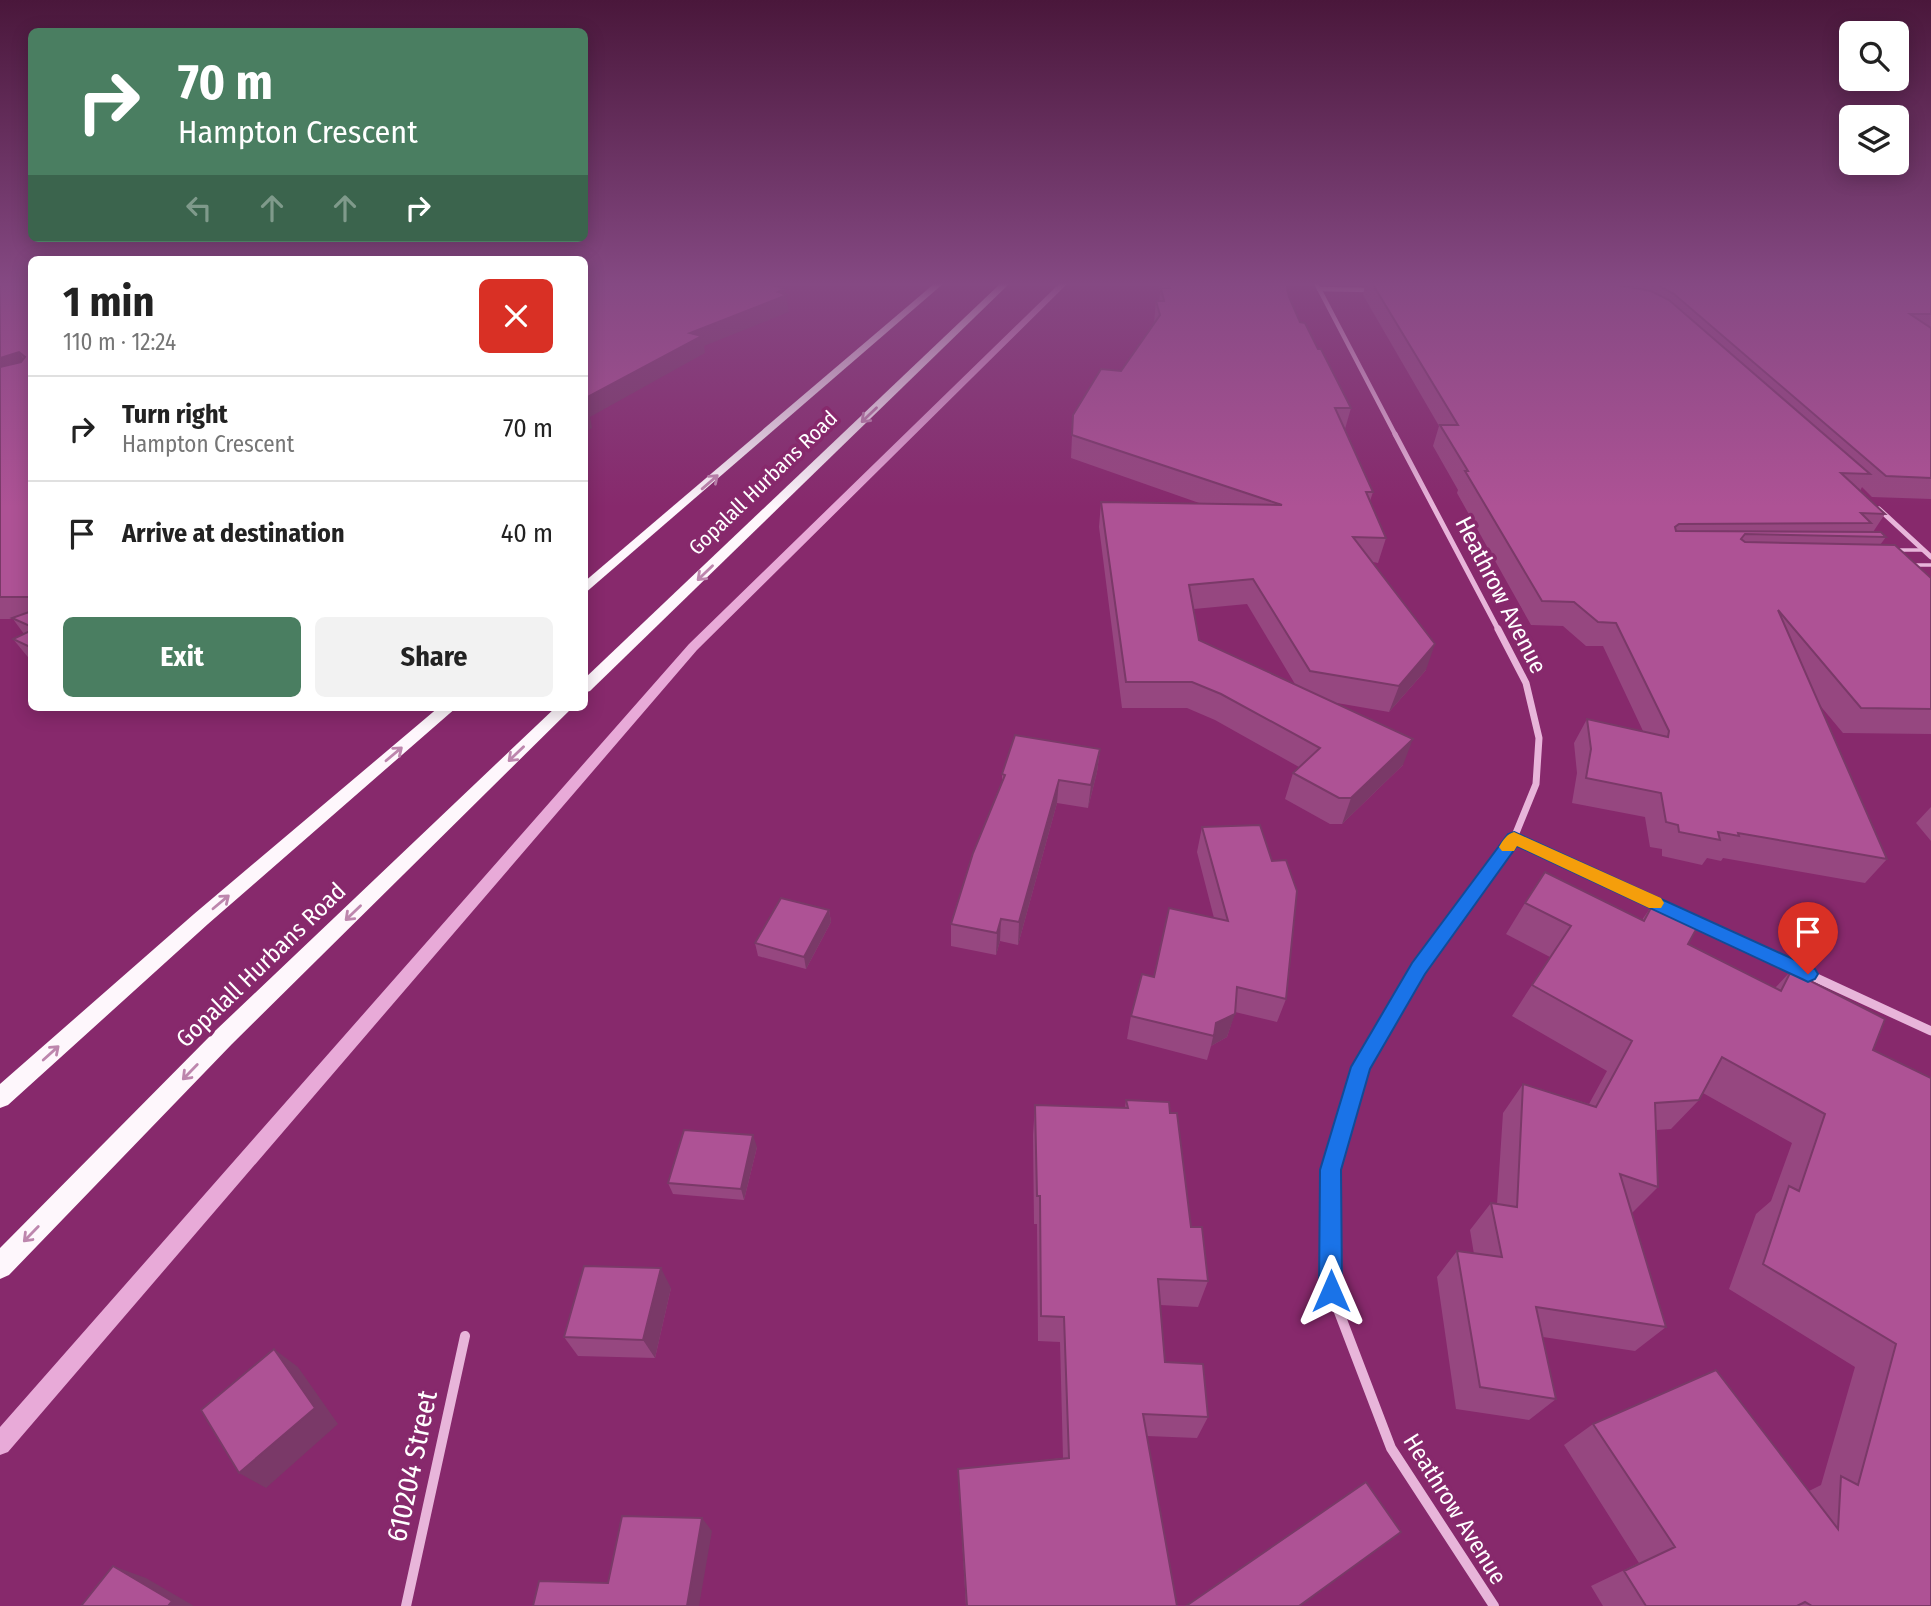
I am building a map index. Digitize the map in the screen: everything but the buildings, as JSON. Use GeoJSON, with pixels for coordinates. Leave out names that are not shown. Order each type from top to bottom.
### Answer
{"type":"FeatureCollection","features":[{"type":"Feature","properties":{"kind":"main road","name":"Gopalall Hurbans Road"},"geometry":{"type":"LineString","coordinates":[[588,587],[853,358]]}},
{"type":"Feature","properties":{"kind":"main road","name":"Gopalall Hurbans Road"},"geometry":{"type":"LineString","coordinates":[[588,684],[928,358]]}},
{"type":"Feature","properties":{"kind":"main road"},"geometry":{"type":"LineString","coordinates":[[0,1098],[201,919],[444,711]]}},
{"type":"Feature","properties":{"kind":"main road","name":"Gopalall Hurbans Road"},"geometry":{"type":"LineString","coordinates":[[0,1266],[224,1037],[561,711]]}},
{"type":"Feature","properties":{"kind":"street","name":"Heathrow Avenue"},"geometry":{"type":"LineString","coordinates":[[1356,358],[1526,683],[1539,738],[1536,784],[1514,838],[1418,969],[1360,1067],[1330,1170],[1331,1291],[1391,1448],[1494,1606]]}},
{"type":"Feature","properties":{"kind":"street"},"geometry":{"type":"LineString","coordinates":[[1873,504],[1931,557]]}},
{"type":"Feature","properties":{"kind":"street"},"geometry":{"type":"LineString","coordinates":[[1514,838],[1931,1031]]}},
{"type":"Feature","properties":{"kind":"street","name":"610204 Street"},"geometry":{"type":"LineString","coordinates":[[406,1606],[465,1336]]}},
{"type":"Feature","properties":{"kind":"lane"},"geometry":{"type":"LineString","coordinates":[[1883,550],[1923,550]]}},
{"type":"Feature","properties":{"kind":"lane"},"geometry":{"type":"LineString","coordinates":[[1905,565],[1931,565]]}},
{"type":"Feature","properties":{"kind":"waterway"},"geometry":{"type":"LineString","coordinates":[[0,1444],[693,647],[988,358]]}},
{"type":"Feature","properties":{"kind":"slow traffic"},"geometry":{"type":"LineString","coordinates":[[1508,847],[1514,838],[1655,903]]}},
{"type":"Feature","properties":{"kind":"route"},"geometry":{"type":"LineString","coordinates":[[1331,1291],[1330,1170],[1360,1067],[1418,969],[1514,838],[1808,974]]}}]}
